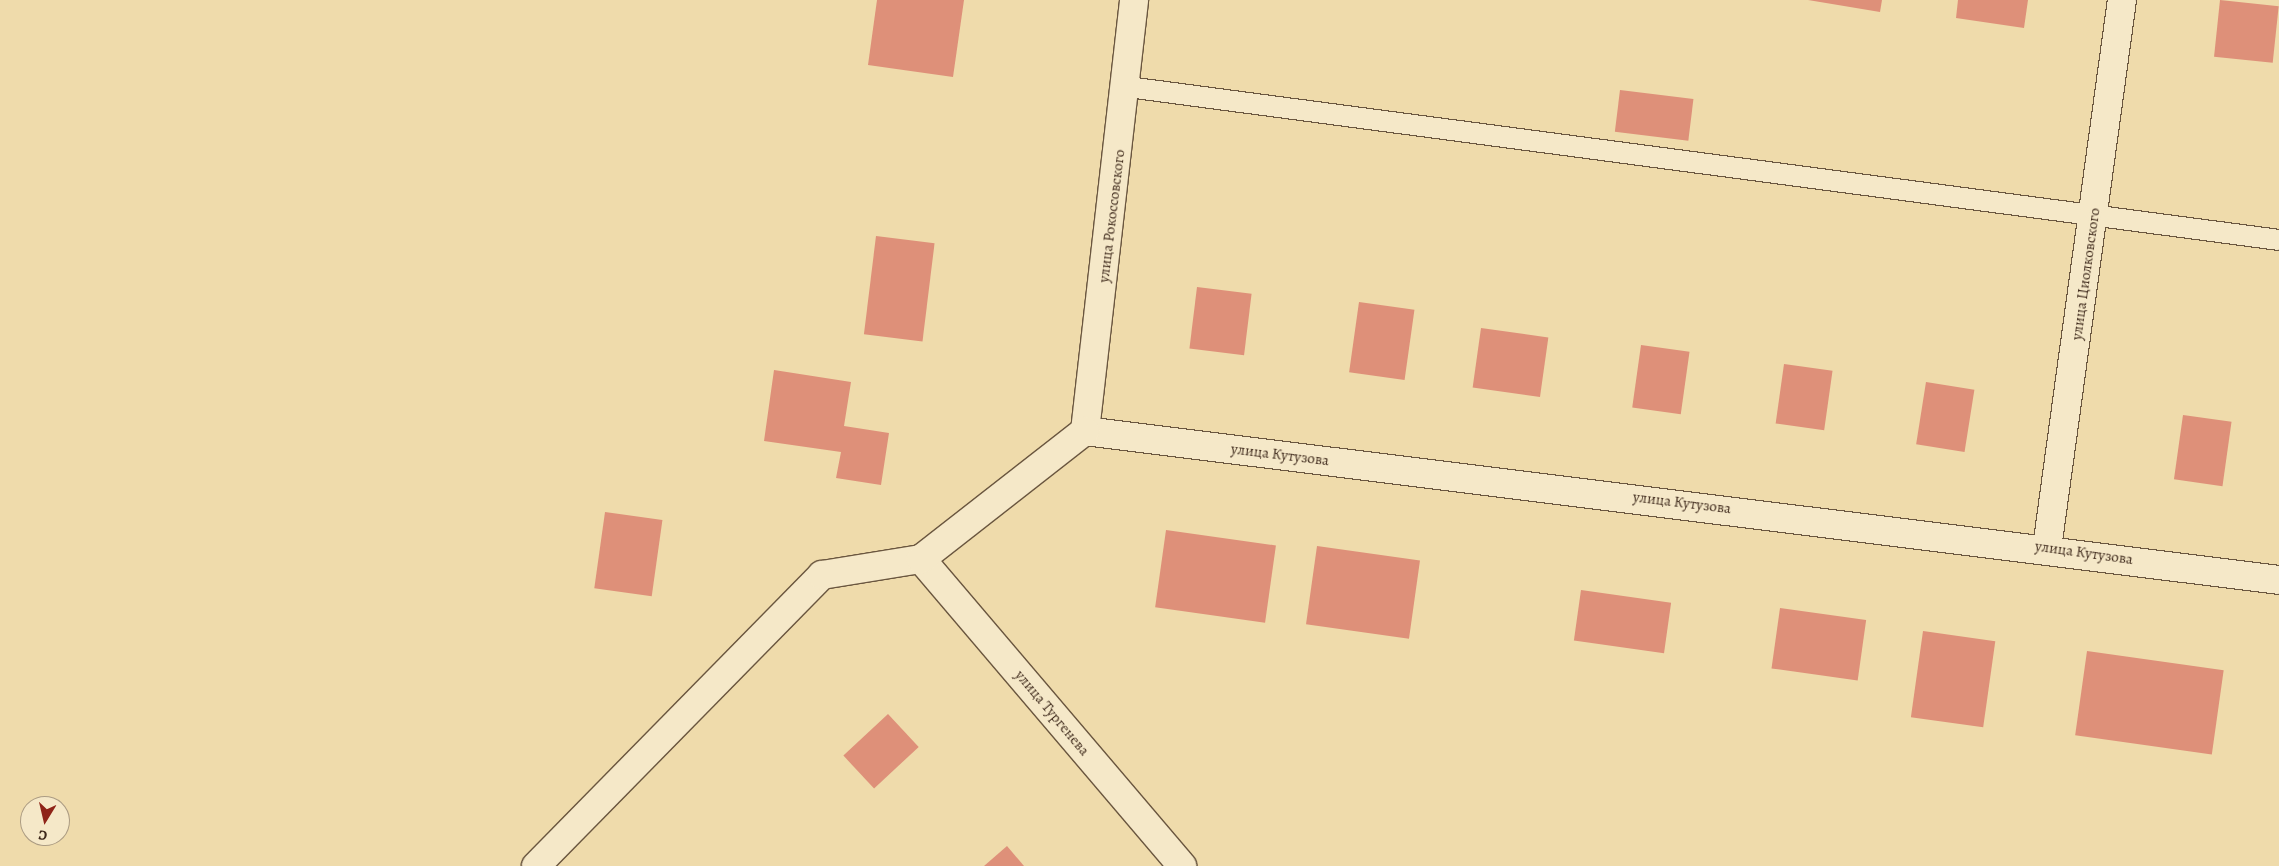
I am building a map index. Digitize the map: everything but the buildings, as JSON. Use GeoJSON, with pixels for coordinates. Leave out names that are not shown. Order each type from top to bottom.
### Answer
{"type":"FeatureCollection","features":[{"type":"Feature","properties":{"kind":"street","name":"улица Рокоссовского"},"geometry":{"type":"LineString","coordinates":[[1085,431],[1128,87],[1134,0]]}},
{"type":"Feature","properties":{"kind":"street","name":"улица Циолковского"},"geometry":{"type":"LineString","coordinates":[[2047,548],[2095,215],[2122,0]]}},
{"type":"Feature","properties":{"kind":"street","name":"улица Кутузова"},"geometry":{"type":"LineString","coordinates":[[1085,431],[2047,548],[2279,580]]}},
{"type":"Feature","properties":{"kind":"street"},"geometry":{"type":"LineString","coordinates":[[536,866],[822,575],[921,559],[1085,431]]}},
{"type":"Feature","properties":{"kind":"street","name":"улица Тургенева"},"geometry":{"type":"LineString","coordinates":[[921,559],[1182,866]]}},
{"type":"Feature","properties":{"kind":"lane"},"geometry":{"type":"LineString","coordinates":[[1128,87],[2279,240]]}}]}
